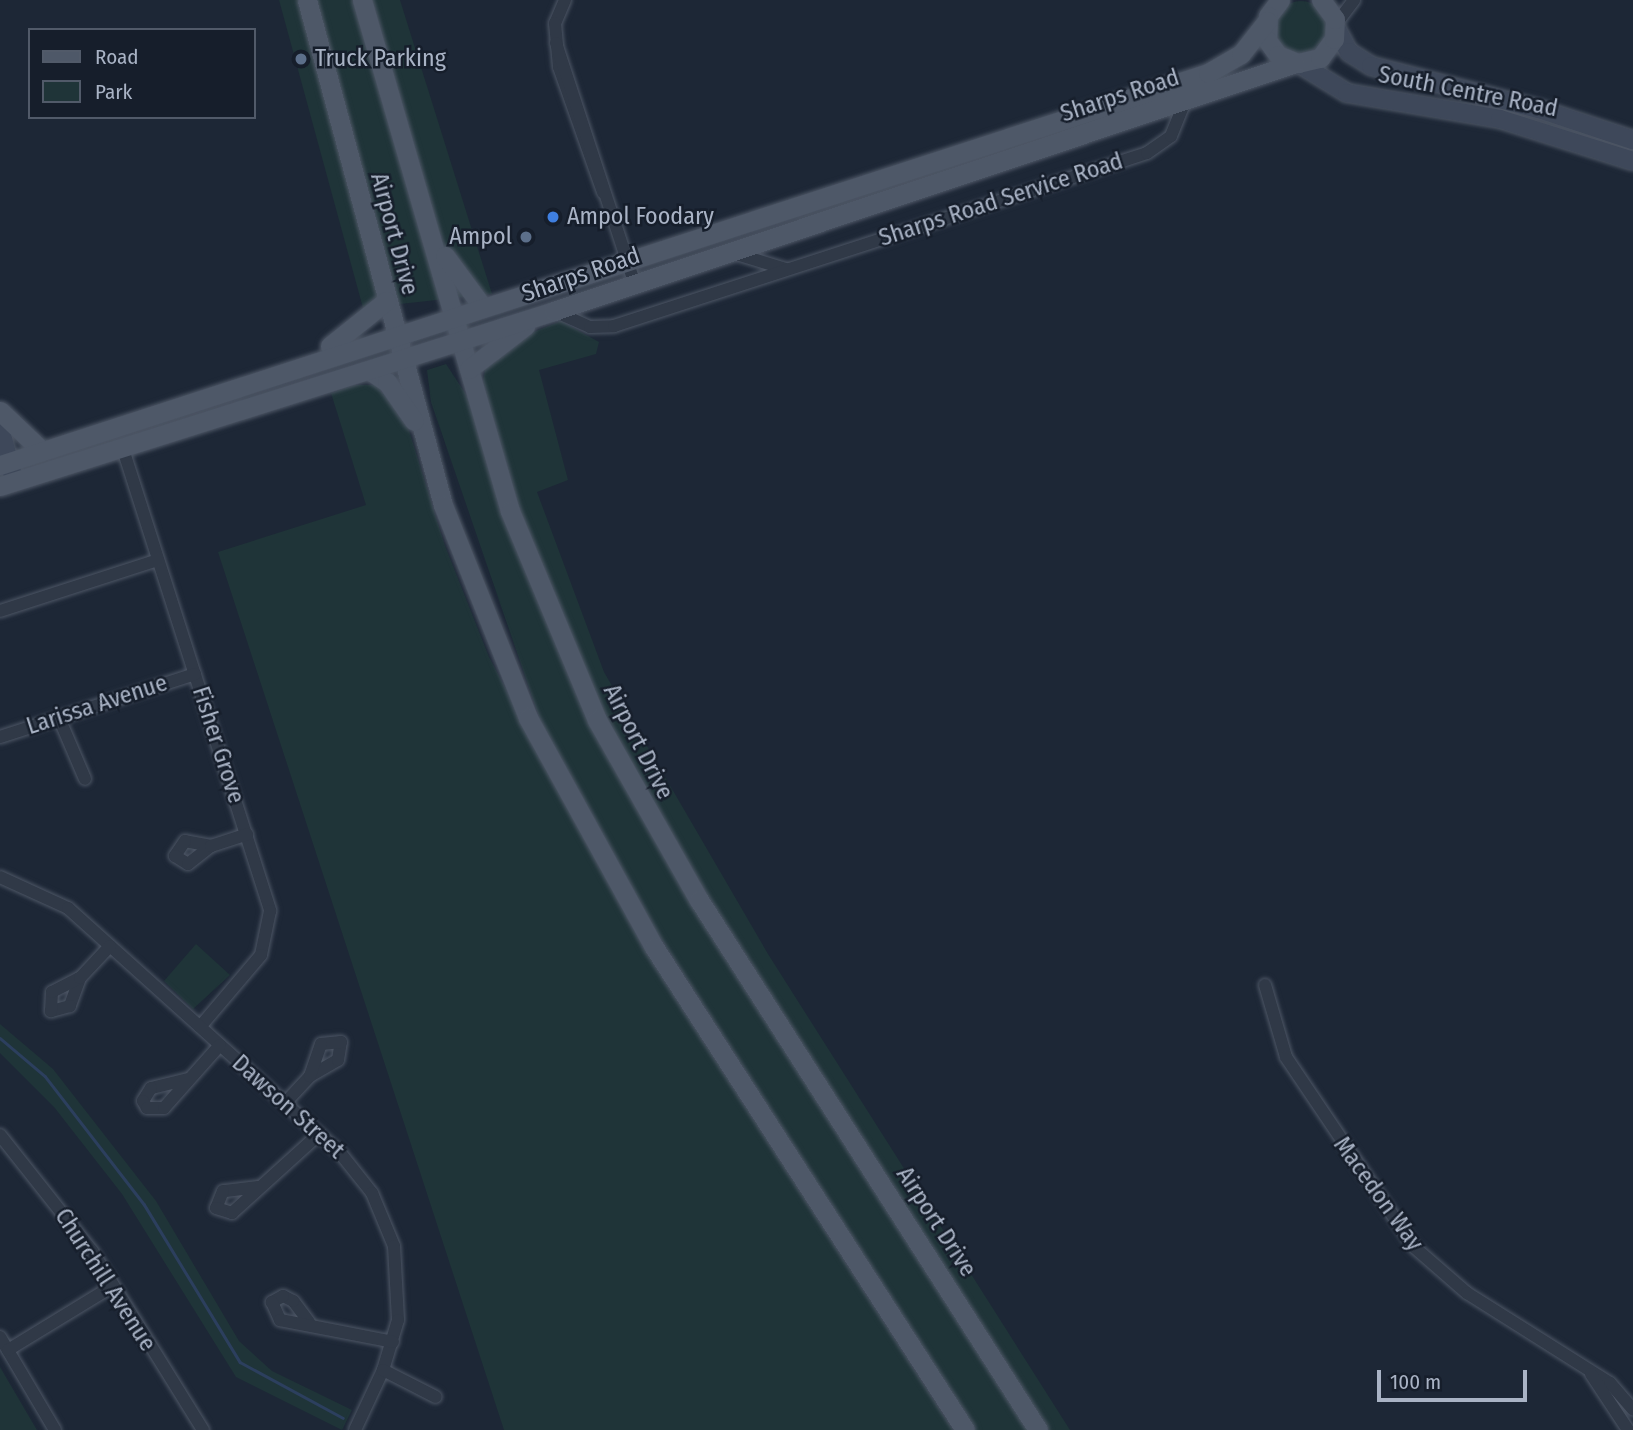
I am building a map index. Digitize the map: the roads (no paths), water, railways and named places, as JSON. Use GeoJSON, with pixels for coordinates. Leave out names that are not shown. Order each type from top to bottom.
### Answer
{"type":"FeatureCollection","features":[{"type":"Feature","properties":{"kind":"main road","name":"Airport Drive"},"geometry":{"type":"LineString","coordinates":[[307,0],[394,333],[474,592],[571,804],[654,947],[965,1430]]}},
{"type":"Feature","properties":{"kind":"main road","name":"Airport Drive"},"geometry":{"type":"LineString","coordinates":[[362,0],[431,230],[469,369],[535,577],[627,778],[1038,1430]]}},
{"type":"Feature","properties":{"kind":"main road"},"geometry":{"type":"LineString","coordinates":[[1321,0],[1336,26]]}},
{"type":"Feature","properties":{"kind":"main road"},"geometry":{"type":"LineString","coordinates":[[1273,7],[1272,48],[1296,63]]}},
{"type":"Feature","properties":{"kind":"main road","name":"Sharps Road"},"geometry":{"type":"LineString","coordinates":[[5,463],[394,333],[628,262],[1208,73],[1241,54],[1273,7]]}},
{"type":"Feature","properties":{"kind":"main road","name":"Sharps Road"},"geometry":{"type":"LineString","coordinates":[[7,484],[547,313],[726,250],[1325,54],[1336,26]]}},
{"type":"Feature","properties":{"kind":"main road"},"geometry":{"type":"LineString","coordinates":[[431,230],[463,287],[482,306]]}},
{"type":"Feature","properties":{"kind":"main road"},"geometry":{"type":"LineString","coordinates":[[308,361],[386,301]]}},
{"type":"Feature","properties":{"kind":"main road"},"geometry":{"type":"LineString","coordinates":[[469,369],[547,313]]}},
{"type":"Feature","properties":{"kind":"main road"},"geometry":{"type":"LineString","coordinates":[[369,370],[387,382],[424,437]]}},
{"type":"Feature","properties":{"kind":"main road"},"geometry":{"type":"LineString","coordinates":[[0,411],[42,451]]}},
{"type":"Feature","properties":{"kind":"street"},"geometry":{"type":"LineString","coordinates":[[565,0],[556,17],[556,43],[562,74],[608,200],[634,282]]}},
{"type":"Feature","properties":{"kind":"street"},"geometry":{"type":"LineString","coordinates":[[1336,26],[1354,0]]}},
{"type":"Feature","properties":{"kind":"street","name":"South Centre Road"},"geometry":{"type":"LineString","coordinates":[[1336,26],[1349,52],[1371,66],[1539,108],[1633,140]]}},
{"type":"Feature","properties":{"kind":"street","name":"South Centre Road"},"geometry":{"type":"LineString","coordinates":[[1296,63],[1347,93],[1500,119],[1633,161]]}},
{"type":"Feature","properties":{"kind":"street","name":"Sharps Road Service Road"},"geometry":{"type":"LineString","coordinates":[[547,313],[590,327],[614,326],[1158,148],[1185,100]]}},
{"type":"Feature","properties":{"kind":"street"},"geometry":{"type":"LineString","coordinates":[[726,250],[789,269]]}},
{"type":"Feature","properties":{"kind":"street"},"geometry":{"type":"LineString","coordinates":[[0,428],[7,484]]}},
{"type":"Feature","properties":{"kind":"street","name":"Fisher Grove"},"geometry":{"type":"LineString","coordinates":[[122,446],[268,896],[266,943],[200,1027]]}},
{"type":"Feature","properties":{"kind":"street"},"geometry":{"type":"LineString","coordinates":[[0,611],[158,560]]}},
{"type":"Feature","properties":{"kind":"street","name":"Larissa Avenue"},"geometry":{"type":"LineString","coordinates":[[0,737],[194,674]]}},
{"type":"Feature","properties":{"kind":"street"},"geometry":{"type":"LineString","coordinates":[[59,718],[85,779]]}},
{"type":"Feature","properties":{"kind":"street"},"geometry":{"type":"LineString","coordinates":[[211,846],[247,834]]}},
{"type":"Feature","properties":{"kind":"street","name":"Dawson Street"},"geometry":{"type":"LineString","coordinates":[[0,877],[53,897],[319,1134],[364,1181],[391,1236],[399,1279],[393,1342],[355,1430]]}},
{"type":"Feature","properties":{"kind":"street"},"geometry":{"type":"LineString","coordinates":[[80,978],[110,946]]}},
{"type":"Feature","properties":{"kind":"street","name":"Macedon Way"},"geometry":{"type":"LineString","coordinates":[[1265,985],[1286,1057],[1405,1236],[1467,1293],[1591,1374],[1611,1383],[1633,1409]]}},
{"type":"Feature","properties":{"kind":"street"},"geometry":{"type":"LineString","coordinates":[[188,1079],[220,1045]]}},
{"type":"Feature","properties":{"kind":"street"},"geometry":{"type":"LineString","coordinates":[[285,1103],[310,1076]]}},
{"type":"Feature","properties":{"kind":"street"},"geometry":{"type":"LineString","coordinates":[[258,1187],[319,1134]]}},
{"type":"Feature","properties":{"kind":"street","name":"Churchill Avenue"},"geometry":{"type":"LineString","coordinates":[[0,1135],[113,1286],[203,1430]]}},
{"type":"Feature","properties":{"kind":"street"},"geometry":{"type":"LineString","coordinates":[[8,1350],[113,1286]]}},
{"type":"Feature","properties":{"kind":"street"},"geometry":{"type":"LineString","coordinates":[[309,1322],[393,1342]]}},
{"type":"Feature","properties":{"kind":"street"},"geometry":{"type":"LineString","coordinates":[[0,1337],[55,1430]]}},
{"type":"Feature","properties":{"kind":"street"},"geometry":{"type":"LineString","coordinates":[[383,1370],[436,1397]]}},
{"type":"Feature","properties":{"kind":"street","name":"Macedon Way"},"geometry":{"type":"LineString","coordinates":[[1591,1374],[1628,1430]]}},
{"type":"Feature","properties":{"kind":"waterway"},"geometry":{"type":"LineString","coordinates":[[0,1038],[45,1076],[144,1204],[240,1362],[343,1418]]}},
{"type":"Feature","properties":{"kind":"place","name":"Truck Parking"},"geometry":{"type":"Point","coordinates":[301,59]}},
{"type":"Feature","properties":{"kind":"place","name":"Ampol Foodary"},"geometry":{"type":"Point","coordinates":[553,217]}},
{"type":"Feature","properties":{"kind":"place","name":"Ampol"},"geometry":{"type":"Point","coordinates":[526,237]}}]}
